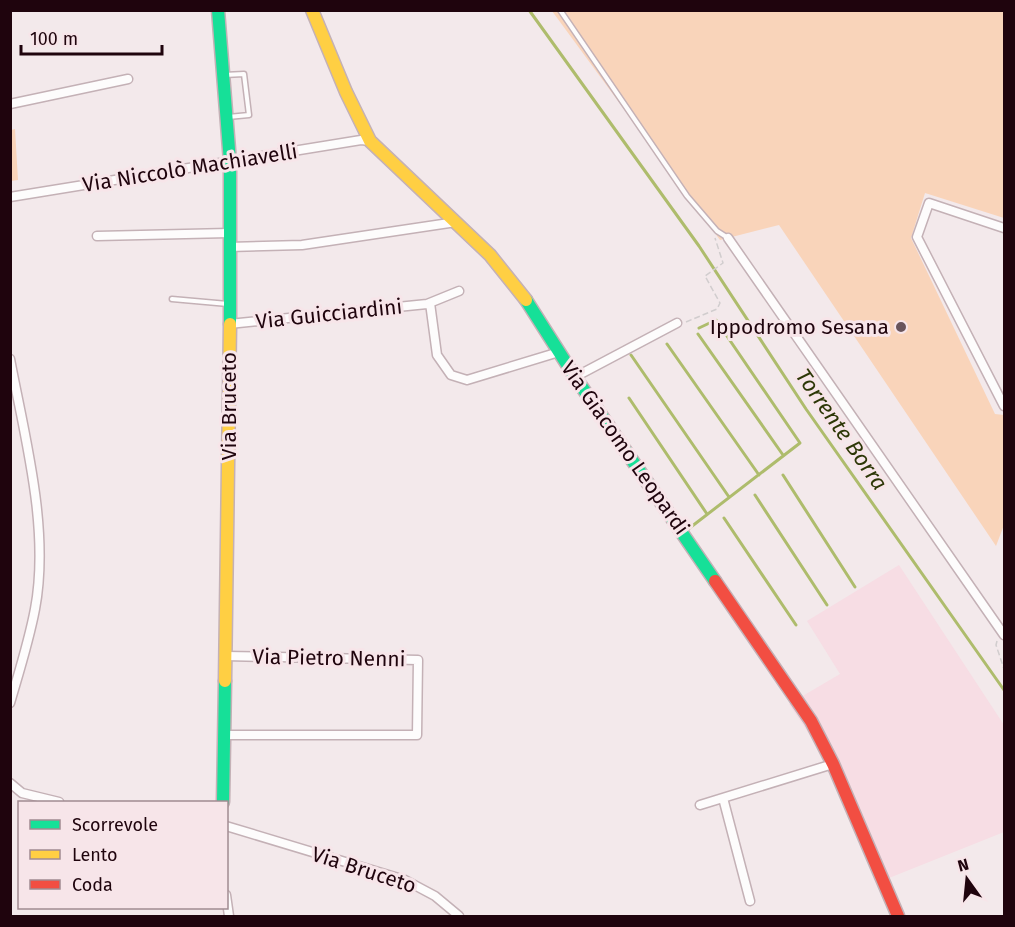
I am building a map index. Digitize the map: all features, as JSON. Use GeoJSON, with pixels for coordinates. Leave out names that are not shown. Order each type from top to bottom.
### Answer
{"type":"FeatureCollection","features":[{"type":"Feature","properties":{"kind":"street","name":"Via Bruceto"},"geometry":{"type":"LineString","coordinates":[[218,10],[230,162],[223,801]]}},
{"type":"Feature","properties":{"kind":"street","name":"Via Giacomo Leopardi"},"geometry":{"type":"LineString","coordinates":[[312,10],[346,92],[370,141],[490,255],[522,294],[575,377],[811,721],[898,916]]}},
{"type":"Feature","properties":{"kind":"street"},"geometry":{"type":"LineString","coordinates":[[10,104],[128,79]]}},
{"type":"Feature","properties":{"kind":"street","name":"Via Niccolò Machiavelli"},"geometry":{"type":"LineString","coordinates":[[10,197],[361,140],[370,141]]}},
{"type":"Feature","properties":{"kind":"street"},"geometry":{"type":"LineString","coordinates":[[1004,406],[917,237],[929,203],[1005,228]]}},
{"type":"Feature","properties":{"kind":"street"},"geometry":{"type":"LineString","coordinates":[[229,247],[302,245],[456,222]]}},
{"type":"Feature","properties":{"kind":"street"},"geometry":{"type":"LineString","coordinates":[[97,236],[229,232]]}},
{"type":"Feature","properties":{"kind":"street"},"geometry":{"type":"LineString","coordinates":[[728,238],[1004,634]]}},
{"type":"Feature","properties":{"kind":"street","name":"Via Guicciardini"},"geometry":{"type":"LineString","coordinates":[[229,324],[430,303],[459,291]]}},
{"type":"Feature","properties":{"kind":"street","name":"Via Guicciardini"},"geometry":{"type":"LineString","coordinates":[[430,303],[437,355],[451,375],[467,380],[559,352]]}},
{"type":"Feature","properties":{"kind":"street"},"geometry":{"type":"LineString","coordinates":[[575,377],[678,323]]}},
{"type":"Feature","properties":{"kind":"street"},"geometry":{"type":"LineString","coordinates":[[10,359],[34,483],[38,562],[35,608],[10,703]]}},
{"type":"Feature","properties":{"kind":"street","name":"Via Pietro Nenni"},"geometry":{"type":"LineString","coordinates":[[225,735],[417,735],[418,692],[418,660],[226,656]]}},
{"type":"Feature","properties":{"kind":"street"},"geometry":{"type":"LineString","coordinates":[[699,805],[832,764]]}},
{"type":"Feature","properties":{"kind":"street"},"geometry":{"type":"LineString","coordinates":[[10,783],[22,794],[54,801]]}},
{"type":"Feature","properties":{"kind":"street"},"geometry":{"type":"LineString","coordinates":[[723,798],[750,902]]}},
{"type":"Feature","properties":{"kind":"street","name":"Via Bruceto"},"geometry":{"type":"LineString","coordinates":[[228,827],[405,880],[435,896],[459,916]]}},
{"type":"Feature","properties":{"kind":"lane"},"geometry":{"type":"LineString","coordinates":[[560,10],[687,196],[717,231],[728,238]]}},
{"type":"Feature","properties":{"kind":"lane"},"geometry":{"type":"LineString","coordinates":[[224,75],[244,74],[249,115],[227,117]]}},
{"type":"Feature","properties":{"kind":"lane"},"geometry":{"type":"LineString","coordinates":[[172,299],[229,304]]}},
{"type":"Feature","properties":{"kind":"path"},"geometry":{"type":"LineString","coordinates":[[678,323],[702,318],[717,309],[720,303],[705,276],[723,263],[714,242],[717,231]]}},
{"type":"Feature","properties":{"kind":"path"},"geometry":{"type":"LineString","coordinates":[[1004,634],[996,645],[1005,669]]}},
{"type":"Feature","properties":{"kind":"shaded area","name":"Ippodromo Sesana"},"geometry":{"type":"Polygon","coordinates":[[[552,11],[1004,11],[1004,218],[925,193],[911,238],[995,414],[1004,415],[1004,525],[996,546],[779,225],[720,240],[552,11]]]}},
{"type":"Feature","properties":{"kind":"shaded area"},"geometry":{"type":"Polygon","coordinates":[[[15,129],[18,180],[11,181],[11,130],[15,129]]]}},
{"type":"Feature","properties":{"kind":"shaded area"},"geometry":{"type":"Polygon","coordinates":[[[899,565],[1004,725],[1004,832],[879,882],[821,752],[789,704],[840,674],[807,621],[899,565]]]}},
{"type":"Feature","properties":{"kind":"waterway","name":"Torrente Borra"},"geometry":{"type":"LineString","coordinates":[[529,10],[699,246],[806,409],[1004,690]]}},
{"type":"Feature","properties":{"kind":"waterway"},"geometry":{"type":"LineString","coordinates":[[687,530],[800,443],[716,320],[699,328]]}},
{"type":"Feature","properties":{"kind":"waterway"},"geometry":{"type":"LineString","coordinates":[[698,334],[783,455]]}},
{"type":"Feature","properties":{"kind":"waterway"},"geometry":{"type":"LineString","coordinates":[[667,344],[759,475]]}},
{"type":"Feature","properties":{"kind":"waterway"},"geometry":{"type":"LineString","coordinates":[[631,355],[729,497]]}},
{"type":"Feature","properties":{"kind":"waterway"},"geometry":{"type":"LineString","coordinates":[[629,398],[707,514]]}},
{"type":"Feature","properties":{"kind":"waterway"},"geometry":{"type":"LineString","coordinates":[[783,475],[855,587]]}},
{"type":"Feature","properties":{"kind":"waterway"},"geometry":{"type":"LineString","coordinates":[[755,495],[827,605]]}},
{"type":"Feature","properties":{"kind":"waterway"},"geometry":{"type":"LineString","coordinates":[[724,518],[796,625]]}},
{"type":"Feature","properties":{"kind":"traffic: fast"},"geometry":{"type":"LineString","coordinates":[[218,10],[230,162],[230,324]]}},
{"type":"Feature","properties":{"kind":"traffic: fast"},"geometry":{"type":"LineString","coordinates":[[526,300],[575,377],[715,581]]}},
{"type":"Feature","properties":{"kind":"traffic: fast"},"geometry":{"type":"LineString","coordinates":[[223,801],[225,681]]}},
{"type":"Feature","properties":{"kind":"traffic: slow"},"geometry":{"type":"LineString","coordinates":[[312,10],[346,92],[370,141],[490,255],[526,300]]}},
{"type":"Feature","properties":{"kind":"traffic: slow"},"geometry":{"type":"LineString","coordinates":[[225,681],[230,324]]}},
{"type":"Feature","properties":{"kind":"traffic: jam"},"geometry":{"type":"LineString","coordinates":[[715,581],[811,721],[833,764],[898,916]]}},
{"type":"Feature","properties":{"kind":"place","name":"Ippodromo Sesana"},"geometry":{"type":"Point","coordinates":[901,327]}}]}
